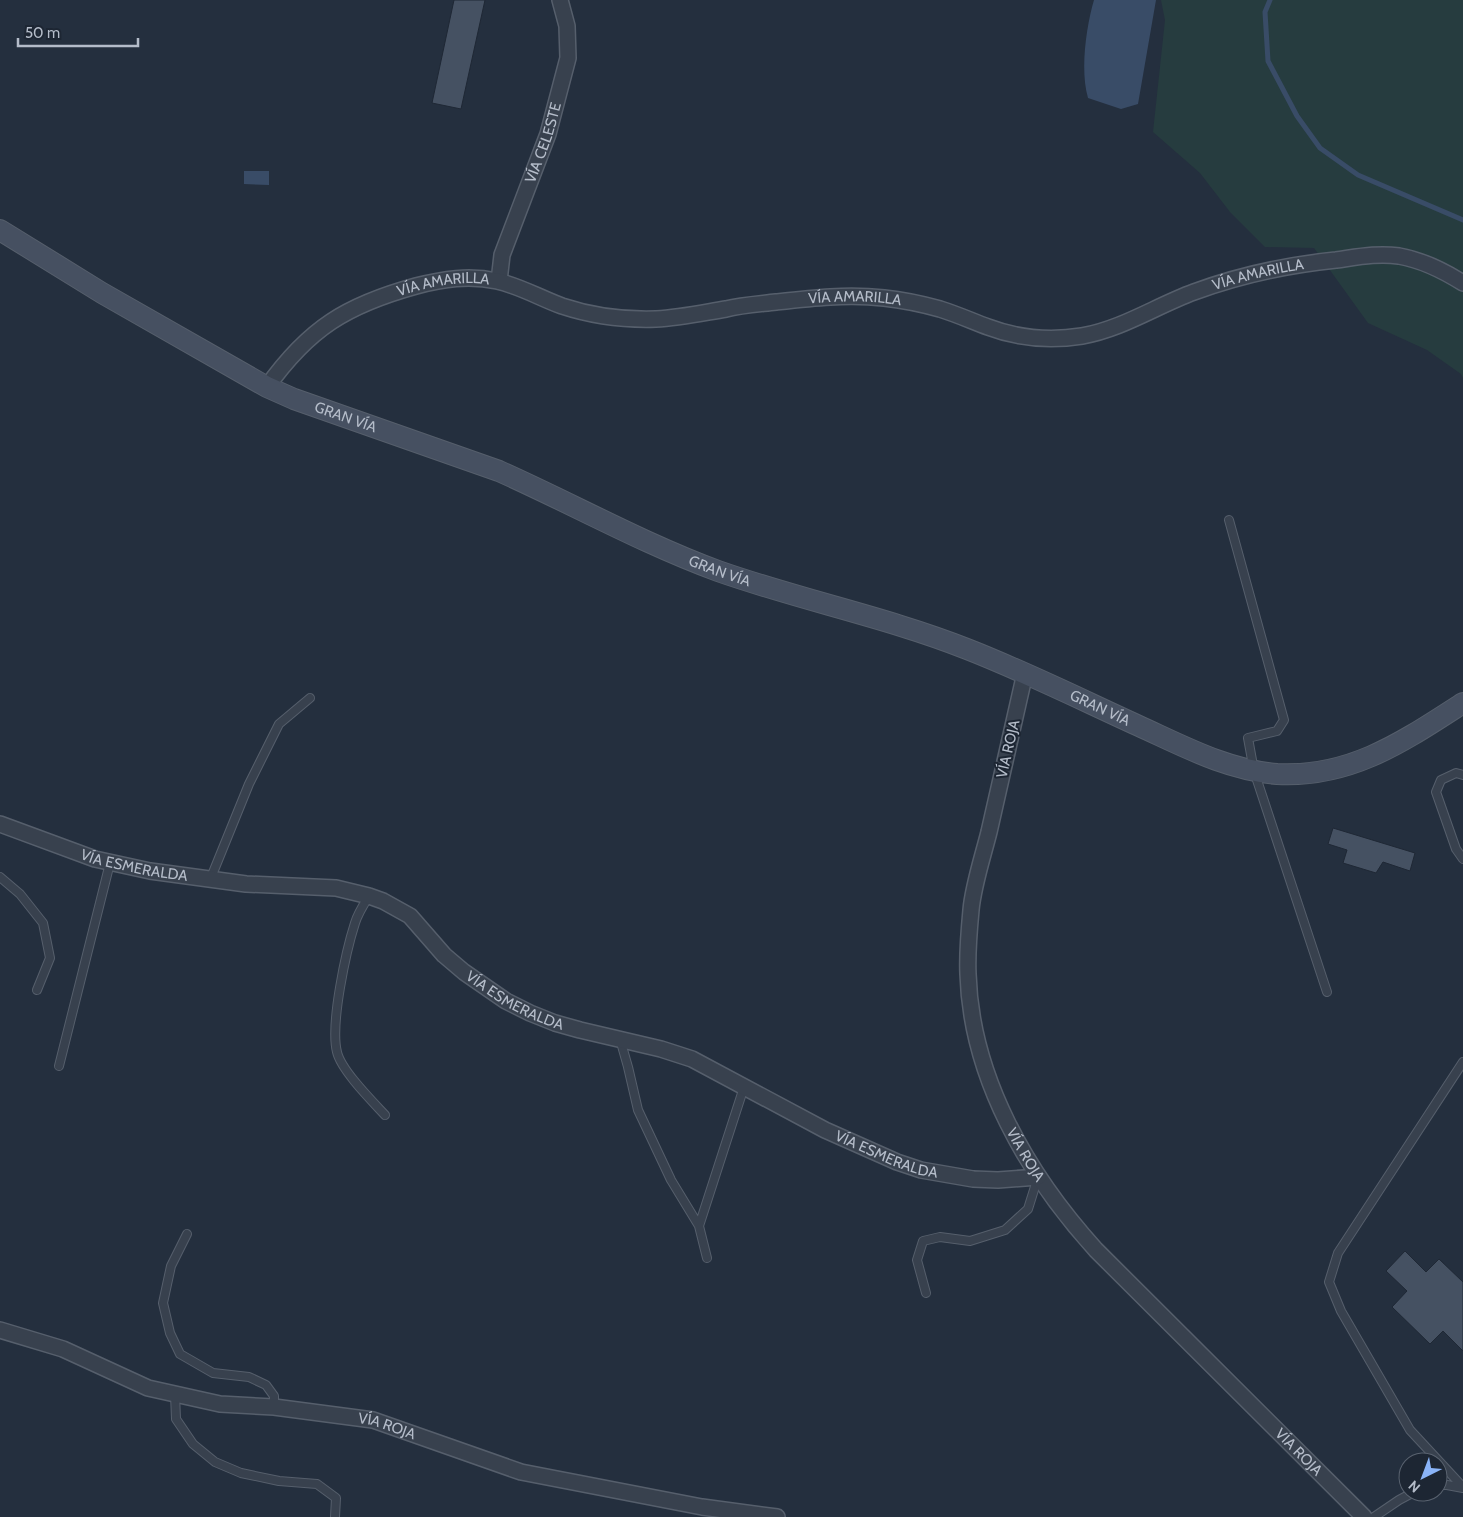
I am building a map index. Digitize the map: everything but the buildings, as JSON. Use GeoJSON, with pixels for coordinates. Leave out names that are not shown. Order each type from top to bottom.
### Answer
{"type":"FeatureCollection","features":[{"type":"Feature","properties":{"kind":"main road","name":"GRAN VÍA"},"geometry":{"type":"LineString","coordinates":[[0,230],[102,293],[267,387],[294,399],[499,472],[671,553],[767,587],[891,623],[965,648],[1025,673],[1202,754],[1236,767],[1276,774],[1340,768],[1361,761],[1400,742],[1463,703]]}},
{"type":"Feature","properties":{"kind":"street","name":"VÍA CELESTE"},"geometry":{"type":"LineString","coordinates":[[500,281],[502,255],[548,134],[568,58],[567,26],[560,0]]}},
{"type":"Feature","properties":{"kind":"street","name":"VÍA AMARILLA"},"geometry":{"type":"LineString","coordinates":[[267,387],[294,352],[333,320],[359,305],[396,291],[449,278],[466,277],[500,281],[565,307],[608,316],[654,319],[824,296],[854,296],[912,302],[1006,333],[1044,338],[1081,336],[1102,331],[1194,292],[1248,275],[1294,265],[1376,254],[1402,256],[1430,265],[1463,283]]}},
{"type":"Feature","properties":{"kind":"street","name":"VÍA ROJA"},"geometry":{"type":"LineString","coordinates":[[1025,673],[971,907],[968,974],[974,1026],[982,1058],[1006,1119],[1038,1177],[1075,1227],[1364,1517]]}},
{"type":"Feature","properties":{"kind":"street","name":"VÍA ESMERALDA"},"geometry":{"type":"LineString","coordinates":[[0,824],[110,863],[210,880],[255,885],[336,888],[369,896],[383,901],[410,916],[432,942],[464,972],[506,1001],[555,1023],[661,1048],[692,1059],[833,1134],[897,1162],[922,1170],[973,1179],[998,1180],[1038,1177]]}},
{"type":"Feature","properties":{"kind":"street","name":"VÍA ROJA"},"geometry":{"type":"LineString","coordinates":[[0,1330],[63,1349],[148,1388],[220,1404],[274,1407],[373,1420],[521,1472],[702,1507],[721,1513],[777,1517]]}},
{"type":"Feature","properties":{"kind":"lane"},"geometry":{"type":"LineString","coordinates":[[1229,520],[1284,720],[1277,731],[1248,738],[1254,771],[1327,992]]}},
{"type":"Feature","properties":{"kind":"lane"},"geometry":{"type":"LineString","coordinates":[[210,880],[248,784],[279,724],[310,698]]}},
{"type":"Feature","properties":{"kind":"lane"},"geometry":{"type":"LineString","coordinates":[[1463,775],[1456,773],[1441,780],[1436,792],[1456,849],[1463,859]]}},
{"type":"Feature","properties":{"kind":"lane"},"geometry":{"type":"LineString","coordinates":[[59,1066],[110,863]]}},
{"type":"Feature","properties":{"kind":"lane"},"geometry":{"type":"LineString","coordinates":[[0,877],[20,894],[44,924],[50,958],[36,990]]}},
{"type":"Feature","properties":{"kind":"lane"},"geometry":{"type":"LineString","coordinates":[[369,896],[355,922],[344,970],[336,1022],[337,1052],[352,1079],[385,1115]]}},
{"type":"Feature","properties":{"kind":"lane"},"geometry":{"type":"LineString","coordinates":[[620,1039],[638,1110],[671,1180],[698,1226],[707,1258]]}},
{"type":"Feature","properties":{"kind":"lane"},"geometry":{"type":"LineString","coordinates":[[1463,1062],[1338,1253],[1329,1282],[1341,1311],[1410,1430],[1463,1488]]}},
{"type":"Feature","properties":{"kind":"lane"},"geometry":{"type":"LineString","coordinates":[[698,1226],[744,1087]]}},
{"type":"Feature","properties":{"kind":"lane"},"geometry":{"type":"LineString","coordinates":[[926,1293],[918,1260],[923,1241],[940,1237],[970,1241],[1004,1230],[1028,1209],[1038,1177]]}},
{"type":"Feature","properties":{"kind":"lane"},"geometry":{"type":"LineString","coordinates":[[187,1234],[171,1266],[163,1303],[170,1333],[180,1354],[213,1372],[249,1377],[266,1385],[274,1396],[274,1407]]}},
{"type":"Feature","properties":{"kind":"lane"},"geometry":{"type":"LineString","coordinates":[[175,1394],[176,1418],[193,1444],[215,1462],[251,1475],[279,1481],[317,1484],[336,1498],[336,1517]]}},
{"type":"Feature","properties":{"kind":"lane"},"geometry":{"type":"LineString","coordinates":[[1448,1485],[1463,1488]]}},
{"type":"Feature","properties":{"kind":"lane"},"geometry":{"type":"LineString","coordinates":[[1374,1517],[1398,1501]]}},
{"type":"Feature","properties":{"kind":"green space"},"geometry":{"type":"Polygon","coordinates":[[[1161,0],[1463,0],[1463,378],[1461,374],[1427,350],[1368,323],[1314,248],[1265,247],[1230,212],[1200,173],[1153,132],[1165,20],[1161,0]]]}},
{"type":"Feature","properties":{"kind":"water"},"geometry":{"type":"Polygon","coordinates":[[[1094,0],[1156,0],[1138,104],[1121,109],[1088,98],[1084,62],[1094,0]]]}},
{"type":"Feature","properties":{"kind":"water"},"geometry":{"type":"Polygon","coordinates":[[[244,171],[269,171],[269,185],[244,184],[244,171]]]}},
{"type":"Feature","properties":{"kind":"waterway"},"geometry":{"type":"LineString","coordinates":[[1270,0],[1265,12],[1268,61],[1297,116],[1320,148],[1358,175],[1463,220]]}}]}
